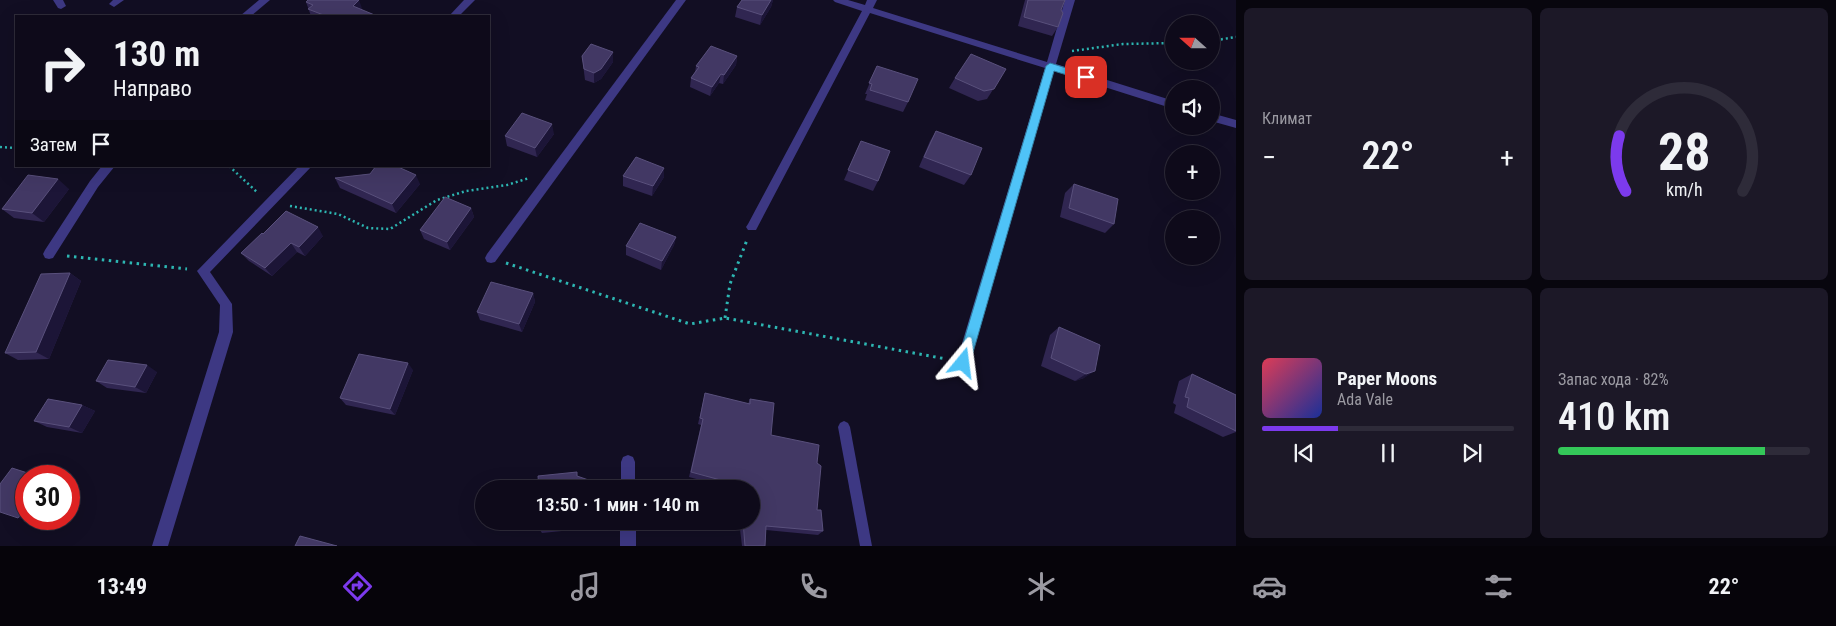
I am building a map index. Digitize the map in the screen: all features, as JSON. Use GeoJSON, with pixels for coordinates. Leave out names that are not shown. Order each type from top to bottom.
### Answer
{"type":"FeatureCollection","features":[{"type":"Feature","properties":{"kind":"street"},"geometry":{"type":"LineString","coordinates":[[246,15],[265,0]]}},
{"type":"Feature","properties":{"kind":"street"},"geometry":{"type":"LineString","coordinates":[[455,15],[470,0]]}},
{"type":"Feature","properties":{"kind":"street"},"geometry":{"type":"LineString","coordinates":[[491,258],[681,0]]}},
{"type":"Feature","properties":{"kind":"street"},"geometry":{"type":"LineString","coordinates":[[838,0],[869,4],[1050,66],[1165,102]]}},
{"type":"Feature","properties":{"kind":"street"},"geometry":{"type":"LineString","coordinates":[[963,363],[1070,0]]}},
{"type":"Feature","properties":{"kind":"street"},"geometry":{"type":"LineString","coordinates":[[752,227],[869,4]]}},
{"type":"Feature","properties":{"kind":"street"},"geometry":{"type":"LineString","coordinates":[[1220,119],[1236,124]]}},
{"type":"Feature","properties":{"kind":"street"},"geometry":{"type":"LineString","coordinates":[[49,254],[94,184],[108,167]]}},
{"type":"Feature","properties":{"kind":"street"},"geometry":{"type":"LineString","coordinates":[[160,546],[226,332],[226,304],[203,271],[305,167]]}},
{"type":"Feature","properties":{"kind":"street"},"geometry":{"type":"LineString","coordinates":[[628,462],[628,480]]}},
{"type":"Feature","properties":{"kind":"street"},"geometry":{"type":"LineString","coordinates":[[628,530],[628,546]]}},
{"type":"Feature","properties":{"kind":"lane"},"geometry":{"type":"LineString","coordinates":[[844,427],[866,546]]}},
{"type":"Feature","properties":{"kind":"path"},"geometry":{"type":"LineString","coordinates":[[1220,40],[1236,37]]}},
{"type":"Feature","properties":{"kind":"path"},"geometry":{"type":"LineString","coordinates":[[1054,54],[1123,44],[1165,43]]}},
{"type":"Feature","properties":{"kind":"path"},"geometry":{"type":"LineString","coordinates":[[0,147],[15,148]]}},
{"type":"Feature","properties":{"kind":"path"},"geometry":{"type":"LineString","coordinates":[[230,167],[269,203],[315,209],[338,214],[368,228],[390,229],[437,200],[466,191],[507,185],[556,170]]}},
{"type":"Feature","properties":{"kind":"path"},"geometry":{"type":"LineString","coordinates":[[725,318],[730,284],[752,227]]}},
{"type":"Feature","properties":{"kind":"path"},"geometry":{"type":"LineString","coordinates":[[49,254],[95,261],[203,271]]}},
{"type":"Feature","properties":{"kind":"path"},"geometry":{"type":"LineString","coordinates":[[491,258],[690,324],[725,318],[963,363]]}},
{"type":"Feature","properties":{"kind":"building"},"geometry":{"type":"Polygon","coordinates":[[[308,0],[359,0],[353,6],[375,15],[323,15],[308,9],[313,5],[306,2],[308,0]]]}},
{"type":"Feature","properties":{"kind":"building"},"geometry":{"type":"Polygon","coordinates":[[[742,0],[771,0],[762,15],[737,7],[742,0]]]}},
{"type":"Feature","properties":{"kind":"building"},"geometry":{"type":"Polygon","coordinates":[[[1028,0],[1065,0],[1058,27],[1024,17],[1028,0]]]}},
{"type":"Feature","properties":{"kind":"building"},"geometry":{"type":"Polygon","coordinates":[[[591,44],[613,52],[601,69],[594,73],[584,69],[582,56],[591,44]]]}},
{"type":"Feature","properties":{"kind":"building"},"geometry":{"type":"Polygon","coordinates":[[[711,46],[737,56],[724,75],[721,74],[712,87],[691,78],[699,67],[696,66],[711,46]]]}},
{"type":"Feature","properties":{"kind":"building"},"geometry":{"type":"Polygon","coordinates":[[[971,54],[1006,69],[994,89],[984,91],[955,78],[971,54]]]}},
{"type":"Feature","properties":{"kind":"building"},"geometry":{"type":"Polygon","coordinates":[[[877,66],[918,79],[908,102],[870,90],[872,84],[869,83],[877,66]]]}},
{"type":"Feature","properties":{"kind":"building"},"geometry":{"type":"Polygon","coordinates":[[[522,113],[552,124],[535,148],[505,136],[522,113]]]}},
{"type":"Feature","properties":{"kind":"building"},"geometry":{"type":"Polygon","coordinates":[[[936,131],[982,148],[971,175],[924,157],[936,131]]]}},
{"type":"Feature","properties":{"kind":"building"},"geometry":{"type":"Polygon","coordinates":[[[861,141],[890,151],[878,181],[848,170],[861,141]]]}},
{"type":"Feature","properties":{"kind":"building"},"geometry":{"type":"Polygon","coordinates":[[[636,157],[664,168],[653,186],[623,176],[636,157]]]}},
{"type":"Feature","properties":{"kind":"building"},"geometry":{"type":"Polygon","coordinates":[[[375,167],[398,167],[416,175],[392,204],[335,178],[370,174],[375,167]]]}},
{"type":"Feature","properties":{"kind":"building"},"geometry":{"type":"Polygon","coordinates":[[[28,175],[58,179],[32,213],[2,209],[28,175]]]}},
{"type":"Feature","properties":{"kind":"building"},"geometry":{"type":"Polygon","coordinates":[[[1074,184],[1118,199],[1114,224],[1069,208],[1074,184]]]}},
{"type":"Feature","properties":{"kind":"building"},"geometry":{"type":"Polygon","coordinates":[[[445,197],[471,208],[447,242],[420,230],[445,197]]]}},
{"type":"Feature","properties":{"kind":"building"},"geometry":{"type":"Polygon","coordinates":[[[286,211],[318,227],[299,247],[291,243],[265,268],[241,253],[263,234],[286,211]]]}},
{"type":"Feature","properties":{"kind":"building"},"geometry":{"type":"Polygon","coordinates":[[[640,223],[676,237],[662,261],[626,246],[640,223]]]}},
{"type":"Feature","properties":{"kind":"building"},"geometry":{"type":"Polygon","coordinates":[[[70,273],[36,352],[5,353],[41,274],[70,273]]]}},
{"type":"Feature","properties":{"kind":"building"},"geometry":{"type":"Polygon","coordinates":[[[491,282],[533,293],[519,324],[477,312],[491,282]]]}},
{"type":"Feature","properties":{"kind":"building"},"geometry":{"type":"Polygon","coordinates":[[[1059,327],[1100,345],[1095,371],[1086,374],[1051,358],[1059,327]]]}},
{"type":"Feature","properties":{"kind":"building"},"geometry":{"type":"Polygon","coordinates":[[[359,354],[408,363],[390,409],[340,398],[359,354]]]}},
{"type":"Feature","properties":{"kind":"building"},"geometry":{"type":"Polygon","coordinates":[[[108,360],[147,365],[135,387],[96,381],[108,360]]]}},
{"type":"Feature","properties":{"kind":"building"},"geometry":{"type":"Polygon","coordinates":[[[1192,374],[1236,395],[1236,431],[1187,407],[1189,398],[1185,397],[1192,374]]]}},
{"type":"Feature","properties":{"kind":"building"},"geometry":{"type":"Polygon","coordinates":[[[705,393],[750,404],[750,399],[774,403],[771,435],[819,445],[817,463],[821,466],[817,510],[821,510],[823,531],[766,526],[765,546],[745,546],[744,530],[760,530],[760,480],[721,480],[691,472],[703,419],[700,418],[705,393]]]}},
{"type":"Feature","properties":{"kind":"building"},"geometry":{"type":"Polygon","coordinates":[[[48,399],[82,405],[69,427],[34,421],[48,399]]]}},
{"type":"Feature","properties":{"kind":"building"},"geometry":{"type":"Polygon","coordinates":[[[12,468],[15,469],[15,517],[0,512],[0,484],[12,468]]]}},
{"type":"Feature","properties":{"kind":"building"},"geometry":{"type":"Polygon","coordinates":[[[577,472],[577,476],[588,480],[538,480],[538,476],[577,472]]]}},
{"type":"Feature","properties":{"kind":"building"},"geometry":{"type":"Polygon","coordinates":[[[300,536],[337,546],[295,546],[300,536]]]}},
{"type":"Feature","properties":{"kind":"route"},"geometry":{"type":"LineString","coordinates":[[963,363],[1050,66],[1086,77]]}}]}
